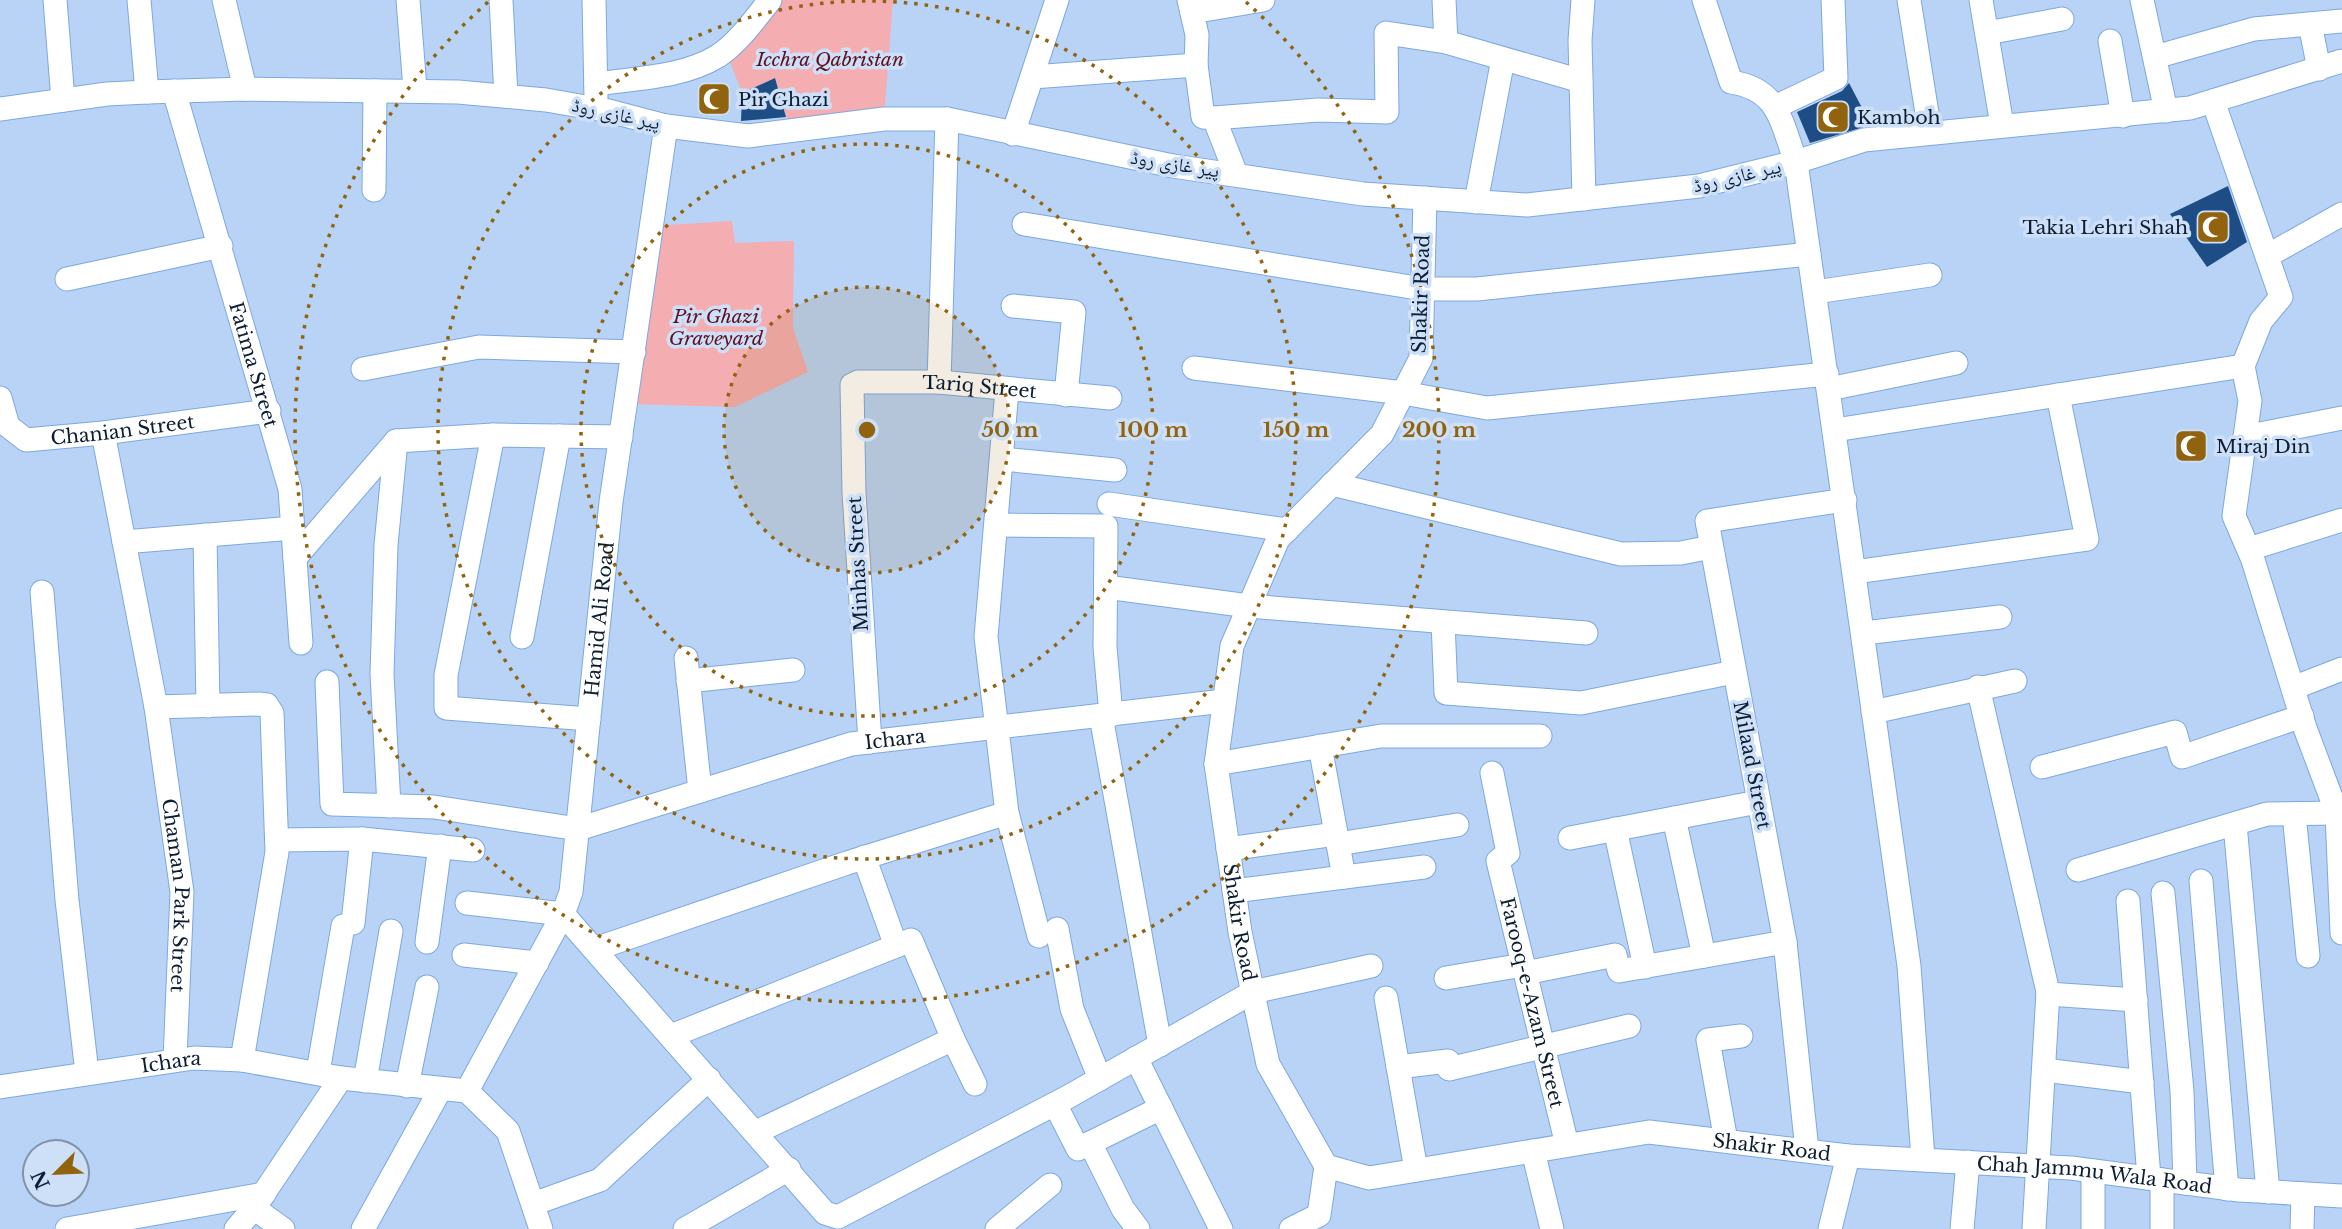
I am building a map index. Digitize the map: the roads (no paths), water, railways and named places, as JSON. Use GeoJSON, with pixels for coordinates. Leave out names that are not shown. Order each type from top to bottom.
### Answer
{"type":"FeatureCollection","features":[{"type":"Feature","properties":{"kind":"street"},"geometry":{"type":"LineString","coordinates":[[55,0],[63,100]]}},
{"type":"Feature","properties":{"kind":"street"},"geometry":{"type":"LineString","coordinates":[[139,0],[147,92]]}},
{"type":"Feature","properties":{"kind":"street"},"geometry":{"type":"LineString","coordinates":[[224,0],[245,89]]}},
{"type":"Feature","properties":{"kind":"street"},"geometry":{"type":"LineString","coordinates":[[408,0],[415,89]]}},
{"type":"Feature","properties":{"kind":"street"},"geometry":{"type":"LineString","coordinates":[[501,0],[506,96]]}},
{"type":"Feature","properties":{"kind":"street"},"geometry":{"type":"LineString","coordinates":[[594,0],[597,108]]}},
{"type":"Feature","properties":{"kind":"street"},"geometry":{"type":"LineString","coordinates":[[596,84],[676,73],[718,55],[770,0]]}},
{"type":"Feature","properties":{"kind":"street"},"geometry":{"type":"LineString","coordinates":[[1013,134],[1057,0]]}},
{"type":"Feature","properties":{"kind":"street"},"geometry":{"type":"LineString","coordinates":[[1444,0],[1446,42]]}},
{"type":"Feature","properties":{"kind":"street"},"geometry":{"type":"LineString","coordinates":[[1583,0],[1581,81],[1584,199]]}},
{"type":"Feature","properties":{"kind":"street"},"geometry":{"type":"LineString","coordinates":[[1704,0],[1731,82],[1760,89],[1775,107],[1796,162],[1856,572],[1909,966],[1923,1159]]}},
{"type":"Feature","properties":{"kind":"street"},"geometry":{"type":"LineString","coordinates":[[1775,107],[1836,78],[1833,0]]}},
{"type":"Feature","properties":{"kind":"street"},"geometry":{"type":"LineString","coordinates":[[1909,0],[1930,132]]}},
{"type":"Feature","properties":{"kind":"street"},"geometry":{"type":"LineString","coordinates":[[1981,0],[2003,125]]}},
{"type":"Feature","properties":{"kind":"street"},"geometry":{"type":"LineString","coordinates":[[2142,0],[2166,111]]}},
{"type":"Feature","properties":{"kind":"street"},"geometry":{"type":"LineString","coordinates":[[1273,3],[1191,6],[1197,35],[1196,65],[1203,117],[1318,110],[1387,112],[1386,33],[1446,42],[1581,81]]}},
{"type":"Feature","properties":{"kind":"street"},"geometry":{"type":"LineString","coordinates":[[1987,33],[2063,19]]}},
{"type":"Feature","properties":{"kind":"street"},"geometry":{"type":"LineString","coordinates":[[2155,57],[2254,29],[2342,21]]}},
{"type":"Feature","properties":{"kind":"street"},"geometry":{"type":"LineString","coordinates":[[2310,24],[2319,69]]}},
{"type":"Feature","properties":{"kind":"street"},"geometry":{"type":"LineString","coordinates":[[2110,41],[2123,116]]}},
{"type":"Feature","properties":{"kind":"street"},"geometry":{"type":"LineString","coordinates":[[1476,202],[1503,59]]}},
{"type":"Feature","properties":{"kind":"street","name":"پیر غازی روڈ"},"geometry":{"type":"LineString","coordinates":[[0,109],[147,92],[415,89],[506,96],[597,108],[666,125],[748,136],[893,118],[947,119],[1173,166],[1363,194],[1527,205],[1699,186],[1796,162],[1864,140],[2166,111],[2213,101],[2342,61]]}},
{"type":"Feature","properties":{"kind":"street"},"geometry":{"type":"LineString","coordinates":[[1032,77],[1196,65]]}},
{"type":"Feature","properties":{"kind":"street","name":"Fatima Street"},"geometry":{"type":"LineString","coordinates":[[174,91],[290,489],[301,643]]}},
{"type":"Feature","properties":{"kind":"street"},"geometry":{"type":"LineString","coordinates":[[374,190],[375,91]]}},
{"type":"Feature","properties":{"kind":"street"},"geometry":{"type":"LineString","coordinates":[[2213,101],[2281,296],[2260,321],[2243,366],[2250,401],[2234,516],[2249,549],[2301,716],[2339,824],[2342,933]]}},
{"type":"Feature","properties":{"kind":"street"},"geometry":{"type":"LineString","coordinates":[[1214,118],[1236,174]]}},
{"type":"Feature","properties":{"kind":"street"},"geometry":{"type":"LineString","coordinates":[[939,382],[947,119]]}},
{"type":"Feature","properties":{"kind":"street","name":"Hamid Ali Road"},"geometry":{"type":"LineString","coordinates":[[467,1091],[563,914],[572,892],[621,437],[666,125]]}},
{"type":"Feature","properties":{"kind":"street","name":"Shakir Road"},"geometry":{"type":"LineString","coordinates":[[1425,198],[1421,358],[1382,434],[1278,539],[1232,646],[1216,764],[1234,891],[1268,1064],[1326,1166],[1369,1178],[1649,1132],[1848,1156]]}},
{"type":"Feature","properties":{"kind":"street"},"geometry":{"type":"LineString","coordinates":[[2266,256],[2342,214]]}},
{"type":"Feature","properties":{"kind":"street"},"geometry":{"type":"LineString","coordinates":[[1024,224],[1423,289],[1477,289],[1809,254]]}},
{"type":"Feature","properties":{"kind":"street"},"geometry":{"type":"LineString","coordinates":[[67,278],[221,246]]}},
{"type":"Feature","properties":{"kind":"street"},"geometry":{"type":"LineString","coordinates":[[1815,292],[1930,275]]}},
{"type":"Feature","properties":{"kind":"street"},"geometry":{"type":"LineString","coordinates":[[1013,306],[1074,312],[1066,395]]}},
{"type":"Feature","properties":{"kind":"street"},"geometry":{"type":"LineString","coordinates":[[363,369],[479,347],[634,352]]}},
{"type":"Feature","properties":{"kind":"street"},"geometry":{"type":"LineString","coordinates":[[1194,368],[1403,393],[1488,408],[1828,381],[1956,363]]}},
{"type":"Feature","properties":{"kind":"street"},"geometry":{"type":"LineString","coordinates":[[1835,430],[2243,366]]}},
{"type":"Feature","properties":{"kind":"street","name":"Tariq Street"},"geometry":{"type":"LineString","coordinates":[[852,385],[858,382],[939,382],[1110,398]]}},
{"type":"Feature","properties":{"kind":"street","name":"Minhas Street"},"geometry":{"type":"LineString","coordinates":[[852,385],[854,493],[870,742]]}},
{"type":"Feature","properties":{"kind":"street"},"geometry":{"type":"LineString","coordinates":[[1007,390],[998,525],[986,638],[1007,813],[1072,1009],[1100,1079]]}},
{"type":"Feature","properties":{"kind":"street"},"geometry":{"type":"LineString","coordinates":[[1856,572],[2087,539],[2058,395]]}},
{"type":"Feature","properties":{"kind":"street","name":"Chanian Street"},"geometry":{"type":"LineString","coordinates":[[0,398],[8,426],[26,440],[103,433],[268,411]]}},
{"type":"Feature","properties":{"kind":"street"},"geometry":{"type":"LineString","coordinates":[[2245,437],[2342,418]]}},
{"type":"Feature","properties":{"kind":"street"},"geometry":{"type":"LineString","coordinates":[[103,433],[156,707],[259,704],[267,705],[272,713],[276,841],[242,1060]]}},
{"type":"Feature","properties":{"kind":"street"},"geometry":{"type":"LineString","coordinates":[[295,558],[396,441],[493,435],[621,437]]}},
{"type":"Feature","properties":{"kind":"street"},"geometry":{"type":"LineString","coordinates":[[493,435],[446,675],[445,706],[589,719]]}},
{"type":"Feature","properties":{"kind":"street"},"geometry":{"type":"LineString","coordinates":[[522,638],[559,436]]}},
{"type":"Feature","properties":{"kind":"street"},"geometry":{"type":"LineString","coordinates":[[388,806],[382,674],[386,545],[396,441]]}},
{"type":"Feature","properties":{"kind":"street"},"geometry":{"type":"LineString","coordinates":[[1002,459],[1115,470]]}},
{"type":"Feature","properties":{"kind":"street"},"geometry":{"type":"LineString","coordinates":[[1332,484],[1621,554],[1681,553],[1711,547]]}},
{"type":"Feature","properties":{"kind":"street","name":"Milaad Street"},"geometry":{"type":"LineString","coordinates":[[1807,1150],[1784,942],[1706,521],[1845,499]]}},
{"type":"Feature","properties":{"kind":"street"},"geometry":{"type":"LineString","coordinates":[[1109,504],[1287,530]]}},
{"type":"Feature","properties":{"kind":"street"},"geometry":{"type":"LineString","coordinates":[[2249,549],[2342,520]]}},
{"type":"Feature","properties":{"kind":"street"},"geometry":{"type":"LineString","coordinates":[[998,525],[1106,526],[1106,716],[1160,1045]]}},
{"type":"Feature","properties":{"kind":"street"},"geometry":{"type":"LineString","coordinates":[[124,542],[293,528]]}},
{"type":"Feature","properties":{"kind":"street"},"geometry":{"type":"LineString","coordinates":[[205,535],[208,706]]}},
{"type":"Feature","properties":{"kind":"street"},"geometry":{"type":"LineString","coordinates":[[1106,587],[1250,606],[1586,633]]}},
{"type":"Feature","properties":{"kind":"street"},"geometry":{"type":"LineString","coordinates":[[42,592],[67,900],[87,1073]]}},
{"type":"Feature","properties":{"kind":"street"},"geometry":{"type":"LineString","coordinates":[[1864,634],[2000,617]]}},
{"type":"Feature","properties":{"kind":"street"},"geometry":{"type":"LineString","coordinates":[[1443,622],[1446,693],[1581,703],[1734,672]]}},
{"type":"Feature","properties":{"kind":"street"},"geometry":{"type":"LineString","coordinates":[[686,658],[700,791]]}},
{"type":"Feature","properties":{"kind":"street"},"geometry":{"type":"LineString","coordinates":[[2292,688],[2342,668]]}},
{"type":"Feature","properties":{"kind":"street"},"geometry":{"type":"LineString","coordinates":[[688,681],[793,670]]}},
{"type":"Feature","properties":{"kind":"street"},"geometry":{"type":"LineString","coordinates":[[1873,712],[2015,681]]}},
{"type":"Feature","properties":{"kind":"street"},"geometry":{"type":"LineString","coordinates":[[327,682],[332,804],[434,807],[578,829]]}},
{"type":"Feature","properties":{"kind":"street"},"geometry":{"type":"LineString","coordinates":[[1978,687],[2048,995],[2034,1229]]}},
{"type":"Feature","properties":{"kind":"street","name":"Ichara"},"geometry":{"type":"LineString","coordinates":[[578,829],[851,744],[1224,701]]}},
{"type":"Feature","properties":{"kind":"street","name":"Chaman Park Street"},"geometry":{"type":"LineString","coordinates":[[156,707],[182,892],[175,1059]]}},
{"type":"Feature","properties":{"kind":"street"},"geometry":{"type":"LineString","coordinates":[[2042,766],[2175,732],[2182,757],[2301,716]]}},
{"type":"Feature","properties":{"kind":"street"},"geometry":{"type":"LineString","coordinates":[[1216,764],[1381,736],[1539,736]]}},
{"type":"Feature","properties":{"kind":"street"},"geometry":{"type":"LineString","coordinates":[[1320,746],[1344,877]]}},
{"type":"Feature","properties":{"kind":"street","name":"Farooq-e-Azam Street"},"geometry":{"type":"LineString","coordinates":[[1492,773],[1508,853],[1497,861],[1567,1145]]}},
{"type":"Feature","properties":{"kind":"street"},"geometry":{"type":"LineString","coordinates":[[1570,838],[1758,802]]}},
{"type":"Feature","properties":{"kind":"street"},"geometry":{"type":"LineString","coordinates":[[595,949],[864,857],[1007,813]]}},
{"type":"Feature","properties":{"kind":"street"},"geometry":{"type":"LineString","coordinates":[[2078,870],[2267,814],[2294,814],[2339,824]]}},
{"type":"Feature","properties":{"kind":"street"},"geometry":{"type":"LineString","coordinates":[[2294,814],[2308,956]]}},
{"type":"Feature","properties":{"kind":"street"},"geometry":{"type":"LineString","coordinates":[[1674,818],[1704,956]]}},
{"type":"Feature","properties":{"kind":"street"},"geometry":{"type":"LineString","coordinates":[[2235,824],[2268,1192]]}},
{"type":"Feature","properties":{"kind":"street"},"geometry":{"type":"LineString","coordinates":[[1228,849],[1457,825]]}},
{"type":"Feature","properties":{"kind":"street"},"geometry":{"type":"LineString","coordinates":[[1615,829],[1645,967]]}},
{"type":"Feature","properties":{"kind":"street"},"geometry":{"type":"LineString","coordinates":[[276,841],[362,839],[473,849]]}},
{"type":"Feature","properties":{"kind":"street"},"geometry":{"type":"LineString","coordinates":[[318,1072],[348,925],[362,839]]}},
{"type":"Feature","properties":{"kind":"street"},"geometry":{"type":"LineString","coordinates":[[427,942],[440,846]]}},
{"type":"Feature","properties":{"kind":"street"},"geometry":{"type":"LineString","coordinates":[[864,857],[896,946]]}},
{"type":"Feature","properties":{"kind":"street"},"geometry":{"type":"LineString","coordinates":[[1234,891],[1424,867]]}},
{"type":"Feature","properties":{"kind":"street"},"geometry":{"type":"LineString","coordinates":[[2201,881],[2227,1189]]}},
{"type":"Feature","properties":{"kind":"street"},"geometry":{"type":"LineString","coordinates":[[2163,893],[2182,1091],[2185,1183]]}},
{"type":"Feature","properties":{"kind":"street"},"geometry":{"type":"LineString","coordinates":[[2128,901],[2142,1082],[2162,1229]]}},
{"type":"Feature","properties":{"kind":"street"},"geometry":{"type":"LineString","coordinates":[[467,903],[563,914],[825,1213],[838,1217],[1055,1104],[1252,992],[1371,966]]}},
{"type":"Feature","properties":{"kind":"street"},"geometry":{"type":"LineString","coordinates":[[365,1081],[391,931]]}},
{"type":"Feature","properties":{"kind":"street"},"geometry":{"type":"LineString","coordinates":[[671,1036],[911,940],[975,1084]]}},
{"type":"Feature","properties":{"kind":"street"},"geometry":{"type":"LineString","coordinates":[[1446,978],[1615,955],[1619,971],[1784,942]]}},
{"type":"Feature","properties":{"kind":"street"},"geometry":{"type":"LineString","coordinates":[[464,955],[537,963]]}},
{"type":"Feature","properties":{"kind":"street"},"geometry":{"type":"LineString","coordinates":[[407,1086],[426,987]]}},
{"type":"Feature","properties":{"kind":"street"},"geometry":{"type":"LineString","coordinates":[[2048,995],[2136,1000]]}},
{"type":"Feature","properties":{"kind":"street"},"geometry":{"type":"LineString","coordinates":[[1386,998],[1416,1170]]}},
{"type":"Feature","properties":{"kind":"street"},"geometry":{"type":"LineString","coordinates":[[1398,1067],[1448,1062],[1449,1069],[1629,1026]]}},
{"type":"Feature","properties":{"kind":"street"},"geometry":{"type":"LineString","coordinates":[[1726,1141],[1708,1040],[1741,1036]]}},
{"type":"Feature","properties":{"kind":"street"},"geometry":{"type":"LineString","coordinates":[[756,1132],[953,1039]]}},
{"type":"Feature","properties":{"kind":"street"},"geometry":{"type":"LineString","coordinates":[[1136,1058],[1221,1229]]}},
{"type":"Feature","properties":{"kind":"street","name":"Ichara"},"geometry":{"type":"LineString","coordinates":[[0,1087],[175,1059],[242,1060],[365,1081],[467,1091]]}},
{"type":"Feature","properties":{"kind":"street"},"geometry":{"type":"LineString","coordinates":[[2044,1070],[2142,1082]]}},
{"type":"Feature","properties":{"kind":"street"},"geometry":{"type":"LineString","coordinates":[[236,1229],[259,1201],[341,1077]]}},
{"type":"Feature","properties":{"kind":"street"},"geometry":{"type":"LineString","coordinates":[[533,1204],[600,1180],[709,1079]]}},
{"type":"Feature","properties":{"kind":"street"},"geometry":{"type":"LineString","coordinates":[[363,1229],[440,1090]]}},
{"type":"Feature","properties":{"kind":"street"},"geometry":{"type":"LineString","coordinates":[[467,1091],[508,1131],[541,1229]]}},
{"type":"Feature","properties":{"kind":"street"},"geometry":{"type":"LineString","coordinates":[[1055,1104],[1078,1149],[1161,1108]]}},
{"type":"Feature","properties":{"kind":"street"},"geometry":{"type":"LineString","coordinates":[[1090,1143],[1123,1209],[1138,1229]]}},
{"type":"Feature","properties":{"kind":"street"},"geometry":{"type":"LineString","coordinates":[[1533,1151],[1552,1229]]}},
{"type":"Feature","properties":{"kind":"street"},"geometry":{"type":"LineString","coordinates":[[1830,1229],[1848,1156]]}},
{"type":"Feature","properties":{"kind":"street","name":"Chah Jammu Wala Road"},"geometry":{"type":"LineString","coordinates":[[1848,1156],[2039,1166],[2227,1189],[2342,1196]]}},
{"type":"Feature","properties":{"kind":"street"},"geometry":{"type":"LineString","coordinates":[[1962,1229],[1968,1162]]}},
{"type":"Feature","properties":{"kind":"street"},"geometry":{"type":"LineString","coordinates":[[1291,1229],[1319,1215],[1326,1166]]}},
{"type":"Feature","properties":{"kind":"street"},"geometry":{"type":"LineString","coordinates":[[685,1229],[711,1223],[789,1169]]}},
{"type":"Feature","properties":{"kind":"street"},"geometry":{"type":"LineString","coordinates":[[2093,1171],[2094,1229]]}},
{"type":"Feature","properties":{"kind":"street"},"geometry":{"type":"LineString","coordinates":[[996,1229],[1050,1185]]}},
{"type":"Feature","properties":{"kind":"street"},"geometry":{"type":"LineString","coordinates":[[2302,1194],[2302,1229]]}},
{"type":"Feature","properties":{"kind":"street"},"geometry":{"type":"LineString","coordinates":[[67,1229],[259,1201]]}},
{"type":"Feature","properties":{"kind":"street"},"geometry":{"type":"LineString","coordinates":[[259,1201],[283,1229]]}},
{"type":"Feature","properties":{"kind":"street"},"geometry":{"type":"LineString","coordinates":[[1320,1207],[1332,1229]]}},
{"type":"Feature","properties":{"kind":"place","name":"Pir Ghazi"},"geometry":{"type":"Point","coordinates":[714,99]}},
{"type":"Feature","properties":{"kind":"place","name":"Kamboh"},"geometry":{"type":"Point","coordinates":[1833,117]}},
{"type":"Feature","properties":{"kind":"place","name":"Takia Lehri Shah"},"geometry":{"type":"Point","coordinates":[2213,227]}},
{"type":"Feature","properties":{"kind":"place","name":"Miraj Din"},"geometry":{"type":"Point","coordinates":[2191,446]}},
{"type":"Feature","properties":{"kind":"park label","name":"Icchra Qabristan"},"geometry":{"type":"Point","coordinates":[830,59]}},
{"type":"Feature","properties":{"kind":"park label","name":"Pir Ghazi Graveyard"},"geometry":{"type":"Point","coordinates":[716,327]}}]}
